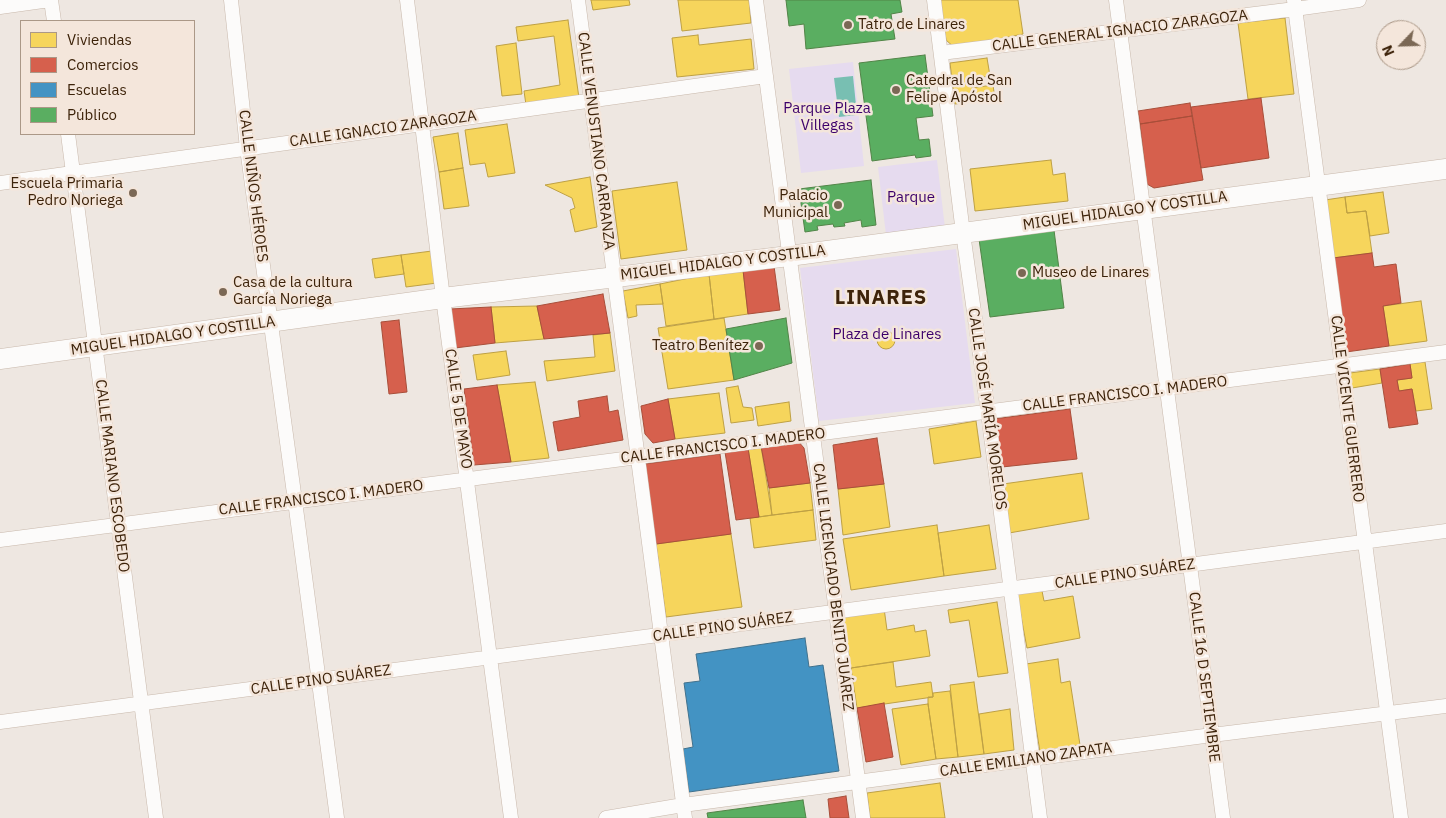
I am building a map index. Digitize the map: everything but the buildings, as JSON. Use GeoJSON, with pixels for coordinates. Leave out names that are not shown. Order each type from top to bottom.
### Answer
{"type":"FeatureCollection","features":[{"type":"Feature","properties":{"kind":"main road","name":"MIGUEL HIDALGO Y COSTILLA"},"geometry":{"type":"LineString","coordinates":[[0,359],[443,298],[789,256],[1446,169]]}},
{"type":"Feature","properties":{"kind":"street"},"geometry":{"type":"LineString","coordinates":[[0,7],[51,0],[54,20]]}},
{"type":"Feature","properties":{"kind":"street","name":"CALLE NIÑOS HÉROES"},"geometry":{"type":"LineString","coordinates":[[231,0],[247,148],[296,501],[337,818]]}},
{"type":"Feature","properties":{"kind":"street","name":"CALLE 5 DE MAYO"},"geometry":{"type":"LineString","coordinates":[[407,0],[443,298],[511,818]]}},
{"type":"Feature","properties":{"kind":"street","name":"CALLE VENUSTIANO CARRANZA"},"geometry":{"type":"LineString","coordinates":[[578,0],[684,811]]}},
{"type":"Feature","properties":{"kind":"street","name":"CALLE LICENCIADO BENITO JUÁREZ"},"geometry":{"type":"LineString","coordinates":[[756,0],[862,818]]}},
{"type":"Feature","properties":{"kind":"street","name":"CALLE JOSÉ MARÍA MORELOS"},"geometry":{"type":"LineString","coordinates":[[934,0],[1040,818]]}},
{"type":"Feature","properties":{"kind":"street","name":"CALLE 16 D SEPTIEMBRE"},"geometry":{"type":"LineString","coordinates":[[1116,0],[1223,818]]}},
{"type":"Feature","properties":{"kind":"street","name":"CALLE GENERAL IGNACIO ZARAGOZA"},"geometry":{"type":"LineString","coordinates":[[941,53],[1119,31],[1294,5],[1359,0]]}},
{"type":"Feature","properties":{"kind":"street","name":"CALLE VICENTE GUERRERO"},"geometry":{"type":"LineString","coordinates":[[1294,5],[1401,818]]}},
{"type":"Feature","properties":{"kind":"street","name":"CALLE IGNACIO ZARAGOZA"},"geometry":{"type":"LineString","coordinates":[[0,183],[766,76]]}},
{"type":"Feature","properties":{"kind":"street","name":"CALLE MARIANO ESCOBEDO"},"geometry":{"type":"LineString","coordinates":[[68,135],[156,818]]}},
{"type":"Feature","properties":{"kind":"street","name":"CALLE FRANCISCO I. MADERO"},"geometry":{"type":"LineString","coordinates":[[0,540],[1446,352]]}},
{"type":"Feature","properties":{"kind":"street","name":"CALLE PINO SUÁREZ"},"geometry":{"type":"LineString","coordinates":[[0,722],[1446,531]]}},
{"type":"Feature","properties":{"kind":"street","name":"CALLE EMILIANO ZAPATA"},"geometry":{"type":"LineString","coordinates":[[606,818],[684,811],[858,782],[1446,706]]}},
{"type":"Feature","properties":{"kind":"green space","name":"Parque Plaza Villegas"},"geometry":{"type":"Polygon","coordinates":[[[853,62],[864,166],[801,173],[789,69],[853,62]]]}},
{"type":"Feature","properties":{"kind":"green space","name":"Parque"},"geometry":{"type":"Polygon","coordinates":[[[937,160],[945,228],[886,235],[878,167],[937,160]]]}},
{"type":"Feature","properties":{"kind":"green space","name":"Plaza de Linares"},"geometry":{"type":"Polygon","coordinates":[[[956,249],[975,403],[819,421],[800,268],[956,249]]]}},
{"type":"Feature","properties":{"kind":"water"},"geometry":{"type":"Polygon","coordinates":[[[853,76],[857,115],[839,117],[834,78],[853,76]]]}},
{"type":"Feature","properties":{"kind":"place","name":"Tatro de Linares"},"geometry":{"type":"Point","coordinates":[848,25]}},
{"type":"Feature","properties":{"kind":"place","name":"Catedral de San Felipe Apóstol"},"geometry":{"type":"Point","coordinates":[896,90]}},
{"type":"Feature","properties":{"kind":"place","name":"Escuela Primaria Pedro Noriega"},"geometry":{"type":"Point","coordinates":[133,193]}},
{"type":"Feature","properties":{"kind":"place","name":"Palacio Municipal"},"geometry":{"type":"Point","coordinates":[838,205]}},
{"type":"Feature","properties":{"kind":"place","name":"Museo de Linares"},"geometry":{"type":"Point","coordinates":[1022,273]}},
{"type":"Feature","properties":{"kind":"place","name":"Casa de la cultura García Noriega"},"geometry":{"type":"Point","coordinates":[223,292]}},
{"type":"Feature","properties":{"kind":"place","name":"Teatro Benítez"},"geometry":{"type":"Point","coordinates":[759,346]}},
{"type":"Feature","properties":{"kind":"district","name":"LINARES"},"geometry":{"type":"Point","coordinates":[881,298]}}]}
